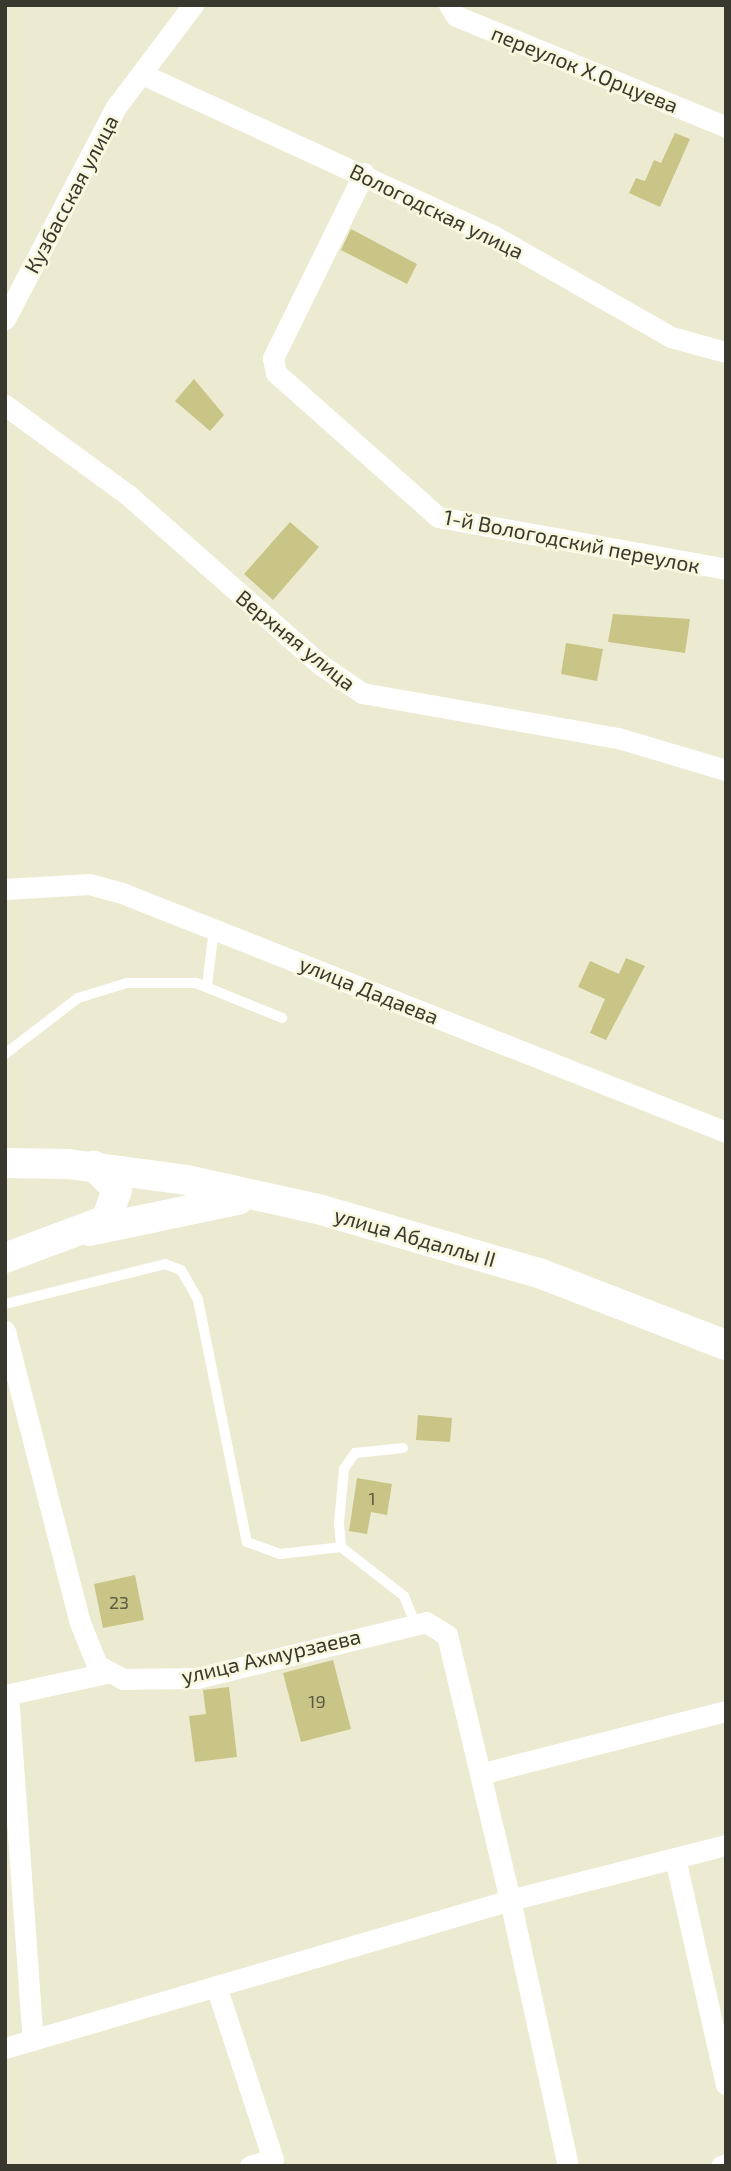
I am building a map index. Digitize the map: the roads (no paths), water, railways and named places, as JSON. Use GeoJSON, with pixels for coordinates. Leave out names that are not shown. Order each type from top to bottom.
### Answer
{"type":"FeatureCollection","features":[{"type":"Feature","properties":{"kind":"street","name":"Кузбасская улица"},"geometry":{"type":"LineString","coordinates":[[5,319],[111,116],[144,75],[193,5]]}},
{"type":"Feature","properties":{"kind":"street","name":"переулок Х.Орцуева"},"geometry":{"type":"LineString","coordinates":[[449,5],[456,16],[726,127]]}},
{"type":"Feature","properties":{"kind":"street","name":"Вологодская улица"},"geometry":{"type":"LineString","coordinates":[[144,75],[364,173],[494,236],[671,337],[726,352]]}},
{"type":"Feature","properties":{"kind":"street","name":"1-й Вологодский переулок"},"geometry":{"type":"LineString","coordinates":[[364,173],[273,358],[276,373],[436,516],[726,569]]}},
{"type":"Feature","properties":{"kind":"street","name":"Верхняя улица"},"geometry":{"type":"LineString","coordinates":[[5,405],[128,495],[321,665],[362,693],[618,738],[726,770]]}},
{"type":"Feature","properties":{"kind":"street","name":"улица Дадаева"},"geometry":{"type":"LineString","coordinates":[[5,889],[89,884],[214,929],[726,1132]]}},
{"type":"Feature","properties":{"kind":"street","name":"улица Абдаллы II"},"geometry":{"type":"LineString","coordinates":[[5,1163],[94,1167],[274,1199],[539,1273],[726,1345]]}},
{"type":"Feature","properties":{"kind":"street"},"geometry":{"type":"LineString","coordinates":[[89,1231],[106,1220],[117,1189],[94,1167]]}},
{"type":"Feature","properties":{"kind":"street"},"geometry":{"type":"LineString","coordinates":[[5,1258],[89,1231],[217,1200],[274,1199]]}},
{"type":"Feature","properties":{"kind":"street"},"geometry":{"type":"LineString","coordinates":[[5,1331],[79,1620],[90,1653],[107,1673],[7,1695],[33,2040]]}},
{"type":"Feature","properties":{"kind":"street"},"geometry":{"type":"LineString","coordinates":[[414,1621],[447,1635],[510,1900],[568,2166]]}},
{"type":"Feature","properties":{"kind":"street","name":"улица Ахмурзаева"},"geometry":{"type":"LineString","coordinates":[[107,1673],[161,1681],[197,1678],[414,1621]]}},
{"type":"Feature","properties":{"kind":"street"},"geometry":{"type":"LineString","coordinates":[[480,1774],[726,1711]]}},
{"type":"Feature","properties":{"kind":"street"},"geometry":{"type":"LineString","coordinates":[[5,2048],[510,1900],[726,1845]]}},
{"type":"Feature","properties":{"kind":"street"},"geometry":{"type":"LineString","coordinates":[[675,1858],[726,2084]]}},
{"type":"Feature","properties":{"kind":"street"},"geometry":{"type":"LineString","coordinates":[[216,1986],[275,2162],[250,2166]]}},
{"type":"Feature","properties":{"kind":"street"},"geometry":{"type":"LineString","coordinates":[[720,2166],[726,2164]]}},
{"type":"Feature","properties":{"kind":"lane"},"geometry":{"type":"LineString","coordinates":[[207,986],[214,929]]}},
{"type":"Feature","properties":{"kind":"lane"},"geometry":{"type":"LineString","coordinates":[[5,1054],[98,988],[207,986],[282,1018]]}},
{"type":"Feature","properties":{"kind":"lane"},"geometry":{"type":"LineString","coordinates":[[5,1304],[165,1264],[181,1270],[198,1300],[247,1542],[280,1554],[341,1547],[404,1596],[414,1621]]}},
{"type":"Feature","properties":{"kind":"lane"},"geometry":{"type":"LineString","coordinates":[[341,1547],[344,1469],[355,1453],[403,1448]]}}]}
